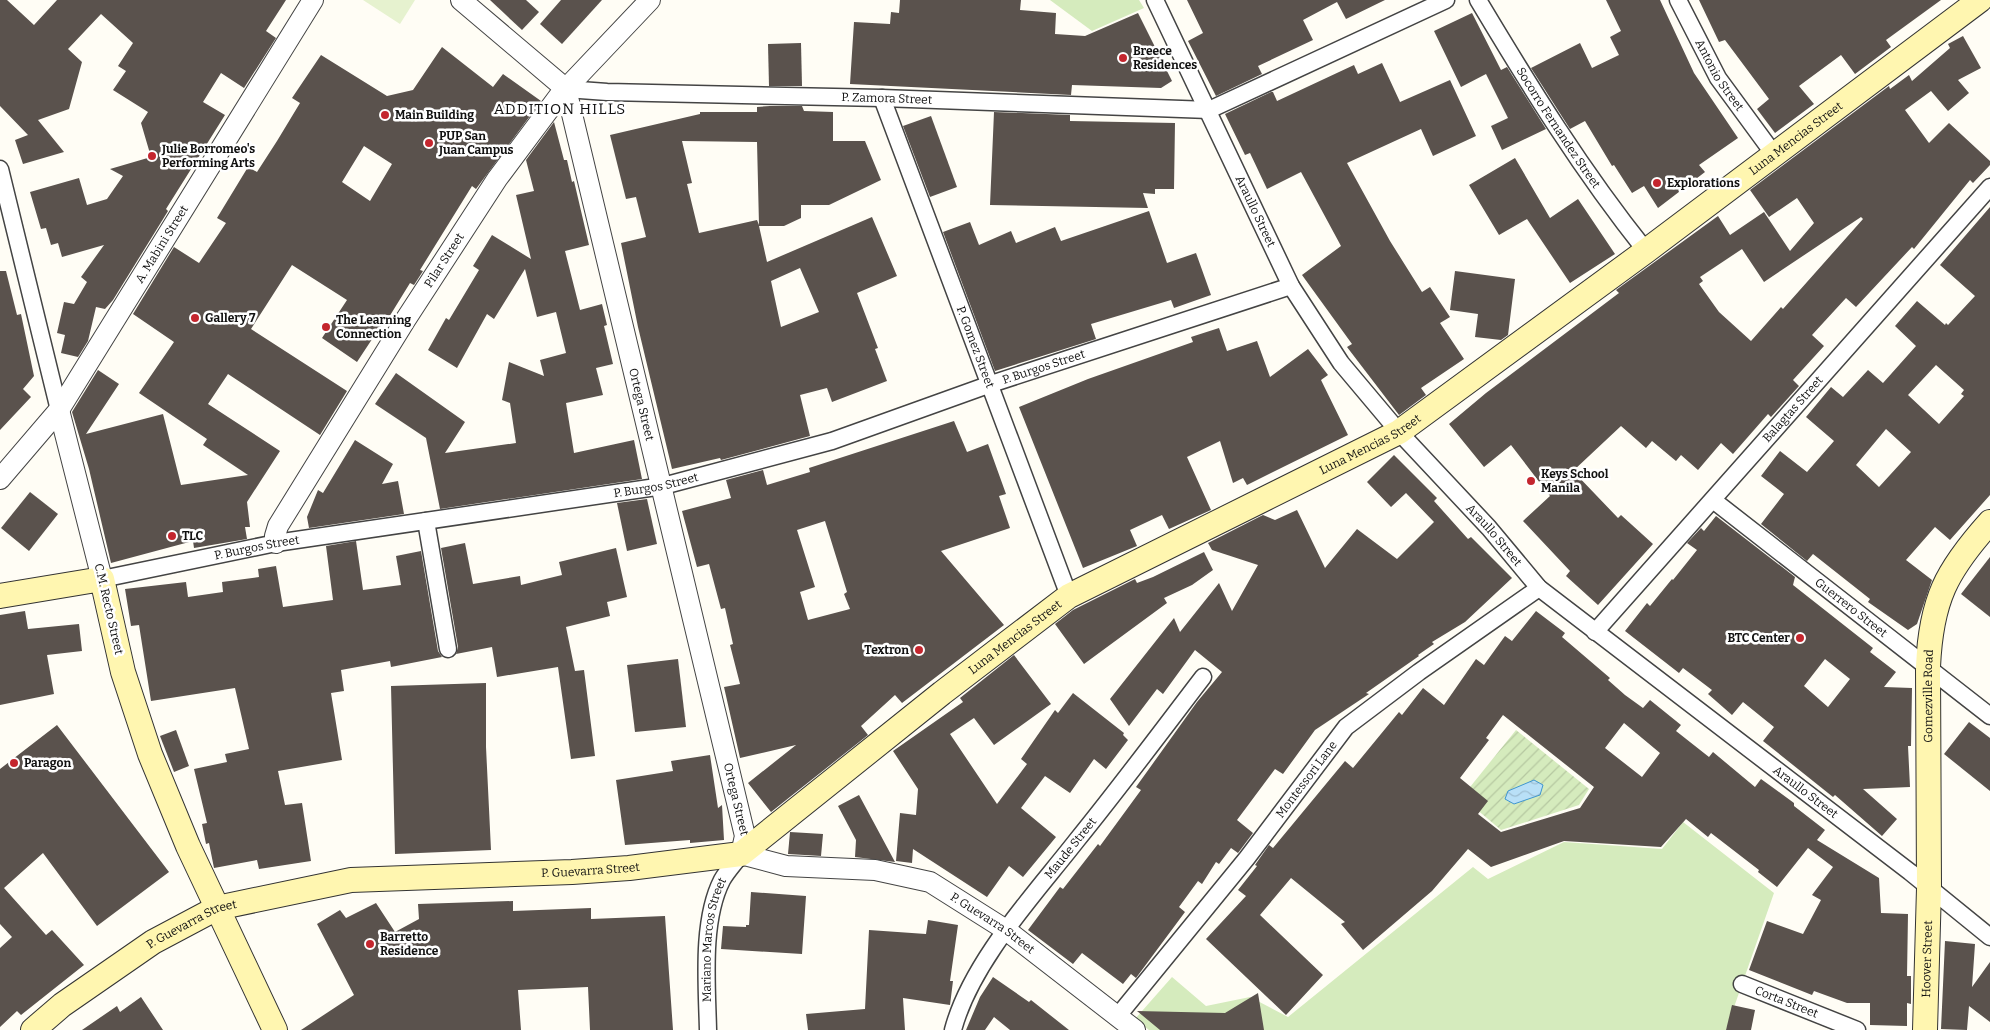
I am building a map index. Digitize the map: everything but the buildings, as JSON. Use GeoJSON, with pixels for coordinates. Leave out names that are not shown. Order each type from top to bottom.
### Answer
{"type":"FeatureCollection","features":[{"type":"Feature","properties":{"kind":"main road","name":"Luna Mencias Street"},"geometry":{"type":"LineString","coordinates":[[740,854],[942,693],[1069,596],[1399,432],[1646,250],[1771,150],[1980,0]]}},
{"type":"Feature","properties":{"kind":"main road","name":"Gomezville Road"},"geometry":{"type":"LineString","coordinates":[[1929,888],[1928,667],[1933,620],[1942,590],[1961,556],[1990,522]]}},
{"type":"Feature","properties":{"kind":"main road","name":"P. Burgos Street"},"geometry":{"type":"LineString","coordinates":[[0,596],[102,580]]}},
{"type":"Feature","properties":{"kind":"main road","name":"C.M. Recto Street"},"geometry":{"type":"LineString","coordinates":[[102,580],[123,672],[150,754],[217,908],[275,1030]]}},
{"type":"Feature","properties":{"kind":"main road","name":"P. Guevarra Street"},"geometry":{"type":"LineString","coordinates":[[33,1030],[62,1005],[153,942],[217,908],[351,880],[572,872],[629,868],[740,854]]}},
{"type":"Feature","properties":{"kind":"main road","name":"Hoover Street"},"geometry":{"type":"LineString","coordinates":[[1925,1030],[1929,888]]}},
{"type":"Feature","properties":{"kind":"street","name":"A. Mabini Street"},"geometry":{"type":"LineString","coordinates":[[0,479],[59,410],[313,0]]}},
{"type":"Feature","properties":{"kind":"street"},"geometry":{"type":"LineString","coordinates":[[462,0],[566,89]]}},
{"type":"Feature","properties":{"kind":"street","name":"Pilar Street"},"geometry":{"type":"LineString","coordinates":[[276,543],[275,536],[278,526],[406,319],[497,179],[566,89],[650,0]]}},
{"type":"Feature","properties":{"kind":"street","name":"Araullo Street"},"geometry":{"type":"LineString","coordinates":[[1156,0],[1291,286],[1341,363],[1399,432],[1489,528],[1539,588],[1990,937]]}},
{"type":"Feature","properties":{"kind":"street"},"geometry":{"type":"LineString","coordinates":[[1209,110],[1446,0]]}},
{"type":"Feature","properties":{"kind":"street","name":"Socorro Fernandez Street"},"geometry":{"type":"LineString","coordinates":[[1478,0],[1544,111],[1646,250]]}},
{"type":"Feature","properties":{"kind":"street","name":"Antonio Street"},"geometry":{"type":"LineString","coordinates":[[1678,0],[1718,78],[1771,150]]}},
{"type":"Feature","properties":{"kind":"street","name":"P. Zamora Street"},"geometry":{"type":"LineString","coordinates":[[566,89],[607,92],[882,98],[1209,110]]}},
{"type":"Feature","properties":{"kind":"street","name":"Ortega Street"},"geometry":{"type":"LineString","coordinates":[[566,89],[663,486],[745,836],[740,854]]}},
{"type":"Feature","properties":{"kind":"street","name":"P. Gomez Street"},"geometry":{"type":"LineString","coordinates":[[882,98],[931,223],[988,385],[1069,596]]}},
{"type":"Feature","properties":{"kind":"street","name":"C.M. Recto Street"},"geometry":{"type":"LineString","coordinates":[[0,169],[102,580]]}},
{"type":"Feature","properties":{"kind":"street","name":"Balagtas Street"},"geometry":{"type":"LineString","coordinates":[[1595,632],[1990,187]]}},
{"type":"Feature","properties":{"kind":"street","name":"P. Burgos Street"},"geometry":{"type":"LineString","coordinates":[[102,580],[276,543],[663,486],[832,441],[988,385],[1291,286]]}},
{"type":"Feature","properties":{"kind":"street","name":"Guerrero Street"},"geometry":{"type":"LineString","coordinates":[[1712,500],[1990,716]]}},
{"type":"Feature","properties":{"kind":"street"},"geometry":{"type":"LineString","coordinates":[[426,521],[448,649]]}},
{"type":"Feature","properties":{"kind":"street","name":"Montessori Lane"},"geometry":{"type":"LineString","coordinates":[[1117,1017],[1247,858],[1346,727],[1419,672],[1539,588]]}},
{"type":"Feature","properties":{"kind":"street","name":"Maude Street"},"geometry":{"type":"LineString","coordinates":[[952,1030],[962,1000],[1006,930],[1108,802],[1203,677]]}},
{"type":"Feature","properties":{"kind":"street","name":"P. Guevarra Street"},"geometry":{"type":"LineString","coordinates":[[740,854],[786,866],[875,870],[930,882],[1006,930],[1134,1030]]}},
{"type":"Feature","properties":{"kind":"street","name":"Mariano Marcos Street"},"geometry":{"type":"LineString","coordinates":[[708,1030],[709,929],[714,903],[722,879],[740,854]]}},
{"type":"Feature","properties":{"kind":"street","name":"Corta Street"},"geometry":{"type":"LineString","coordinates":[[1742,984],[1857,1030]]}},
{"type":"Feature","properties":{"kind":"green space"},"geometry":{"type":"Polygon","coordinates":[[[363,0],[415,0],[400,24],[363,0]]]}},
{"type":"Feature","properties":{"kind":"green space"},"geometry":{"type":"Polygon","coordinates":[[[1050,0],[1139,0],[1144,8],[1092,31],[1050,0]]]}},
{"type":"Feature","properties":{"kind":"green space"},"geometry":{"type":"Polygon","coordinates":[[[1516,730],[1589,789],[1579,805],[1501,830],[1462,797],[1516,730]]]}},
{"type":"Feature","properties":{"kind":"green space"},"geometry":{"type":"Polygon","coordinates":[[[1683,822],[1774,893],[1726,1030],[1149,1030],[1135,1019],[1172,977],[1206,1006],[1250,997],[1288,1017],[1473,867],[1488,879],[1564,842],[1662,849],[1683,822]]]}},
{"type":"Feature","properties":{"kind":"water"},"geometry":{"type":"Polygon","coordinates":[[[1534,780],[1543,785],[1540,795],[1514,804],[1505,799],[1508,791],[1534,780]]]}},
{"type":"Feature","properties":{"kind":"place","name":"Breece Residences"},"geometry":{"type":"Point","coordinates":[1123,58]}},
{"type":"Feature","properties":{"kind":"place","name":"Main Building"},"geometry":{"type":"Point","coordinates":[385,115]}},
{"type":"Feature","properties":{"kind":"place","name":"PUP San Juan Campus"},"geometry":{"type":"Point","coordinates":[429,143]}},
{"type":"Feature","properties":{"kind":"place","name":"Julie Borromeo's Performing Arts"},"geometry":{"type":"Point","coordinates":[152,156]}},
{"type":"Feature","properties":{"kind":"place","name":"Explorations"},"geometry":{"type":"Point","coordinates":[1657,183]}},
{"type":"Feature","properties":{"kind":"place","name":"Gallery 7"},"geometry":{"type":"Point","coordinates":[195,318]}},
{"type":"Feature","properties":{"kind":"place","name":"The Learning Connection"},"geometry":{"type":"Point","coordinates":[326,327]}},
{"type":"Feature","properties":{"kind":"place","name":"Keys School Manila"},"geometry":{"type":"Point","coordinates":[1531,481]}},
{"type":"Feature","properties":{"kind":"place","name":"TLC"},"geometry":{"type":"Point","coordinates":[172,536]}},
{"type":"Feature","properties":{"kind":"place","name":"BTC Center"},"geometry":{"type":"Point","coordinates":[1800,638]}},
{"type":"Feature","properties":{"kind":"place","name":"Textron"},"geometry":{"type":"Point","coordinates":[919,650]}},
{"type":"Feature","properties":{"kind":"place","name":"Paragon"},"geometry":{"type":"Point","coordinates":[14,763]}},
{"type":"Feature","properties":{"kind":"place","name":"Barretto Residence"},"geometry":{"type":"Point","coordinates":[370,944]}},
{"type":"Feature","properties":{"kind":"district","name":"ADDITION HILLS"},"geometry":{"type":"Point","coordinates":[560,109]}}]}
